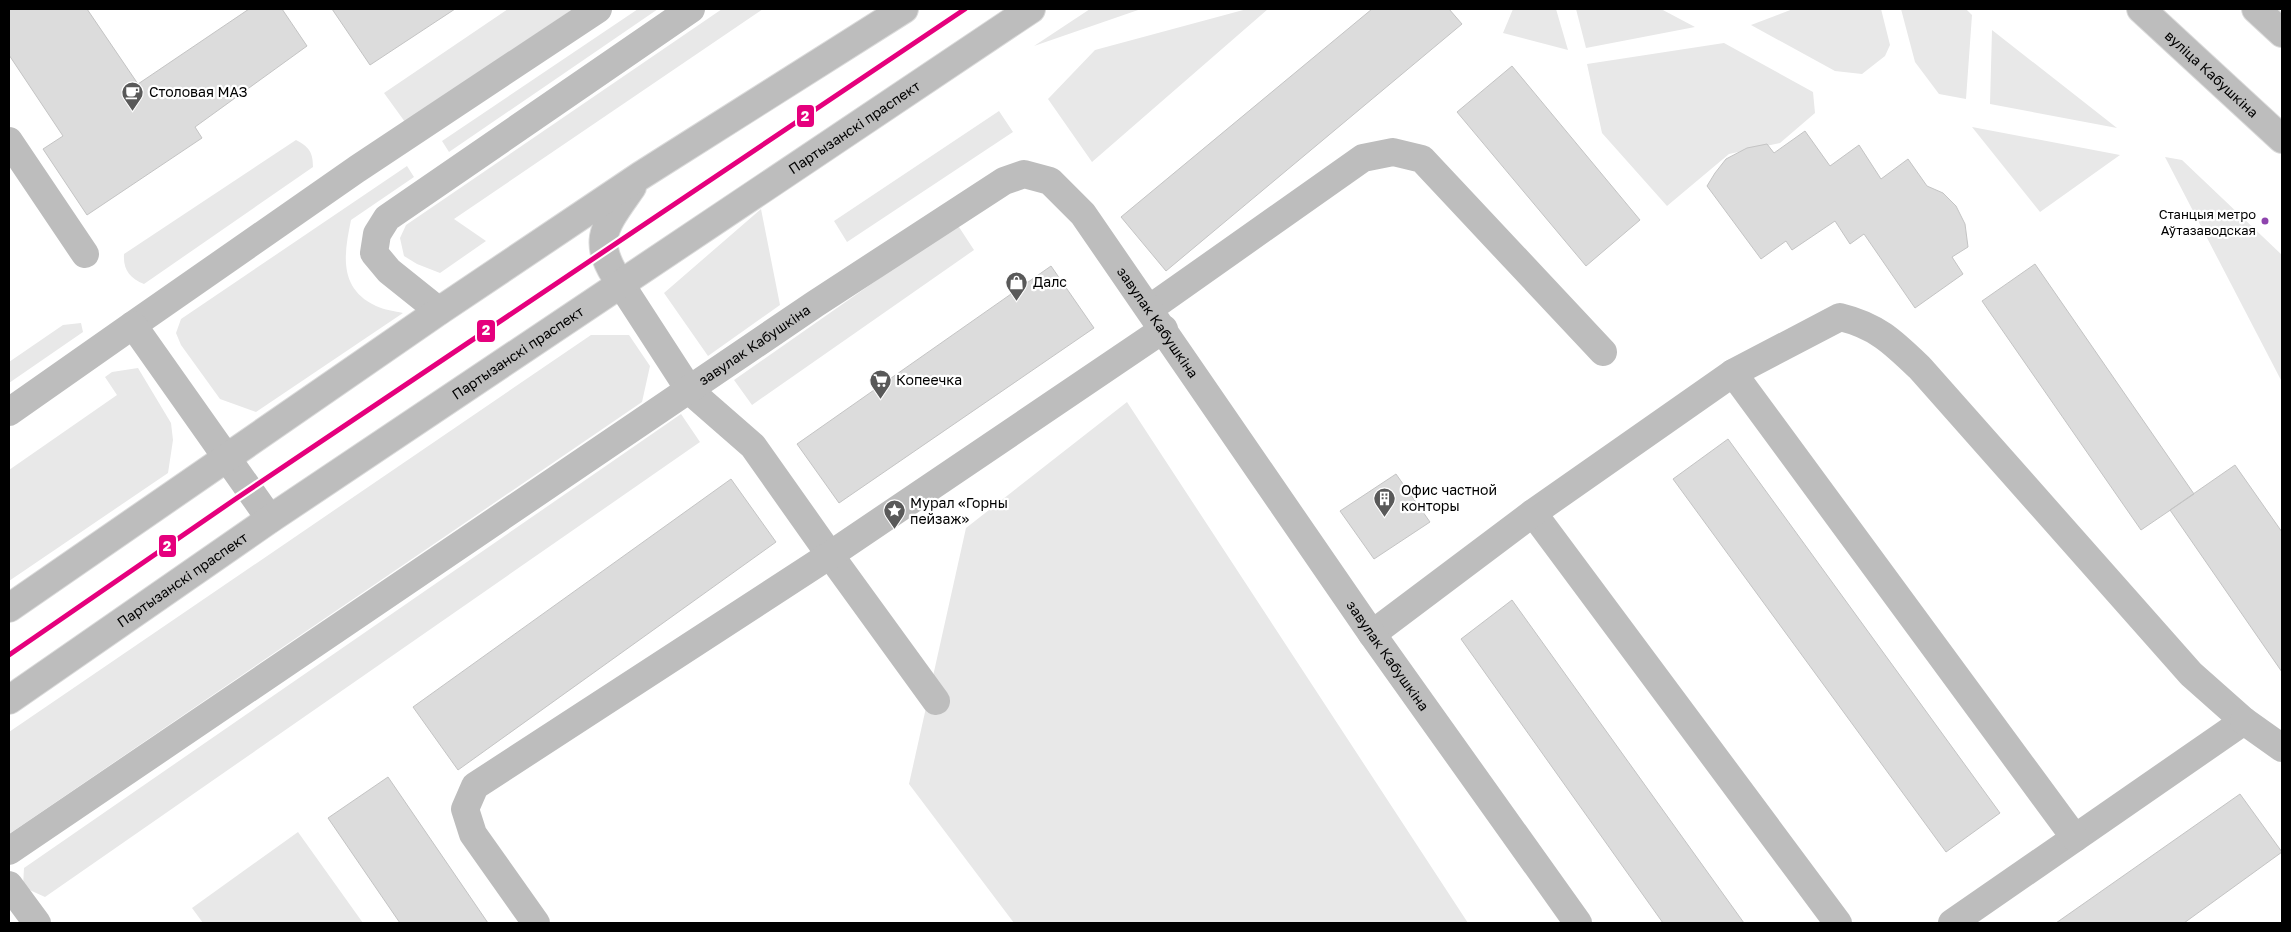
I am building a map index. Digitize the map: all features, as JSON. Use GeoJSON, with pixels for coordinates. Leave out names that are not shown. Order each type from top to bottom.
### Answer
{"type":"FeatureCollection","features":[{"type":"Feature","properties":{"kind":"main road"},"geometry":{"type":"LineString","coordinates":[[9,412],[357,169],[598,9]]}},
{"type":"Feature","properties":{"kind":"main road"},"geometry":{"type":"LineString","coordinates":[[439,311],[389,271],[374,253],[377,234],[387,218],[691,9]]}},
{"type":"Feature","properties":{"kind":"main road"},"geometry":{"type":"LineString","coordinates":[[9,608],[439,311],[640,176],[904,9]]}},
{"type":"Feature","properties":{"kind":"main road","name":"Партызанскі праспект"},"geometry":{"type":"LineString","coordinates":[[9,700],[270,519],[1031,9]]}},
{"type":"Feature","properties":{"kind":"main road","name":"вуліца Кабушкіна"},"geometry":{"type":"LineString","coordinates":[[2141,9],[2282,140]]}},
{"type":"Feature","properties":{"kind":"main road"},"geometry":{"type":"LineString","coordinates":[[2256,9],[2282,33]]}},
{"type":"Feature","properties":{"kind":"main road"},"geometry":{"type":"LineString","coordinates":[[9,141],[85,254]]}},
{"type":"Feature","properties":{"kind":"main road"},"geometry":{"type":"LineString","coordinates":[[536,923],[474,834],[465,809],[475,786],[830,556],[1157,319],[1363,158],[1393,152],[1422,159],[1603,352]]}},
{"type":"Feature","properties":{"kind":"main road","name":"завулак Кабушкіна"},"geometry":{"type":"LineString","coordinates":[[640,176],[611,217],[602,239],[607,265],[690,391],[815,304],[1004,181],[1024,174],[1050,181],[1083,214],[1372,634],[1578,923]]}},
{"type":"Feature","properties":{"kind":"main road"},"geometry":{"type":"LineString","coordinates":[[1372,634],[1533,513],[1733,373],[1840,317],[1863,322],[1895,343],[1920,368],[2191,674],[2244,721],[2282,748]]}},
{"type":"Feature","properties":{"kind":"main road"},"geometry":{"type":"LineString","coordinates":[[134,325],[270,519]]}},
{"type":"Feature","properties":{"kind":"main road"},"geometry":{"type":"LineString","coordinates":[[1733,373],[2075,838]]}},
{"type":"Feature","properties":{"kind":"main road"},"geometry":{"type":"LineString","coordinates":[[9,851],[690,391],[753,446],[830,556],[936,701]]}},
{"type":"Feature","properties":{"kind":"main road"},"geometry":{"type":"LineString","coordinates":[[1533,513],[1838,923]]}},
{"type":"Feature","properties":{"kind":"main road"},"geometry":{"type":"LineString","coordinates":[[1952,923],[2244,721]]}},
{"type":"Feature","properties":{"kind":"main road"},"geometry":{"type":"LineString","coordinates":[[9,885],[36,923]]}},
{"type":"Feature","properties":{"kind":"shaded area"},"geometry":{"type":"Polygon","coordinates":[[[508,9],[573,9],[405,122],[384,93],[508,9]]]}},
{"type":"Feature","properties":{"kind":"shaded area"},"geometry":{"type":"Polygon","coordinates":[[[638,9],[658,9],[449,152],[442,141],[638,9]]]}},
{"type":"Feature","properties":{"kind":"shaded area"},"geometry":{"type":"Polygon","coordinates":[[[722,9],[763,9],[454,219],[486,241],[440,273],[417,264],[404,256],[400,238],[406,225],[722,9]]]}},
{"type":"Feature","properties":{"kind":"shaded area"},"geometry":{"type":"Polygon","coordinates":[[[1090,9],[1141,9],[1034,46],[1090,9]]]}},
{"type":"Feature","properties":{"kind":"shaded area"},"geometry":{"type":"Polygon","coordinates":[[[1247,9],[1268,9],[1092,162],[1048,99],[1095,50],[1247,9]]]}},
{"type":"Feature","properties":{"kind":"shaded area"},"geometry":{"type":"Polygon","coordinates":[[[1513,9],[1556,9],[1568,50],[1503,33],[1513,9]]]}},
{"type":"Feature","properties":{"kind":"shaded area"},"geometry":{"type":"Polygon","coordinates":[[[1576,9],[1661,9],[1695,27],[1586,48],[1576,9]]]}},
{"type":"Feature","properties":{"kind":"shaded area"},"geometry":{"type":"Polygon","coordinates":[[[1793,9],[1881,9],[1890,45],[1885,56],[1862,74],[1835,71],[1751,25],[1793,9]]]}},
{"type":"Feature","properties":{"kind":"shaded area"},"geometry":{"type":"Polygon","coordinates":[[[1901,9],[1966,9],[1972,15],[1966,99],[1939,94],[1915,62],[1901,9]]]}},
{"type":"Feature","properties":{"kind":"shaded area"},"geometry":{"type":"Polygon","coordinates":[[[1992,30],[2117,128],[1990,104],[1992,30]]]}},
{"type":"Feature","properties":{"kind":"shaded area"},"geometry":{"type":"Polygon","coordinates":[[[1724,43],[1813,92],[1815,113],[1780,143],[1729,154],[1667,206],[1602,133],[1587,64],[1724,43]]]}},
{"type":"Feature","properties":{"kind":"shaded area"},"geometry":{"type":"Polygon","coordinates":[[[999,111],[1013,132],[847,242],[834,221],[999,111]]]}},
{"type":"Feature","properties":{"kind":"shaded area"},"geometry":{"type":"Polygon","coordinates":[[[1972,127],[2120,155],[2040,212],[1972,127]]]}},
{"type":"Feature","properties":{"kind":"shaded area"},"geometry":{"type":"Polygon","coordinates":[[[296,140],[309,150],[313,167],[144,284],[128,273],[124,254],[296,140]]]}},
{"type":"Feature","properties":{"kind":"shaded area"},"geometry":{"type":"Polygon","coordinates":[[[2165,157],[2182,160],[2282,255],[2282,382],[2165,157]]]}},
{"type":"Feature","properties":{"kind":"shaded area"},"geometry":{"type":"Polygon","coordinates":[[[407,166],[414,177],[351,220],[346,257],[350,280],[355,290],[364,299],[379,307],[403,313],[256,412],[220,399],[181,345],[176,333],[181,319],[407,166]]]}},
{"type":"Feature","properties":{"kind":"shaded area"},"geometry":{"type":"Polygon","coordinates":[[[761,209],[780,305],[708,356],[664,293],[761,209]]]}},
{"type":"Feature","properties":{"kind":"shaded area"},"geometry":{"type":"Polygon","coordinates":[[[957,224],[974,250],[752,405],[734,380],[957,224]]]}},
{"type":"Feature","properties":{"kind":"shaded area"},"geometry":{"type":"Polygon","coordinates":[[[81,323],[83,332],[9,383],[9,362],[63,325],[81,323]]]}},
{"type":"Feature","properties":{"kind":"shaded area"},"geometry":{"type":"Polygon","coordinates":[[[591,335],[629,335],[650,366],[642,402],[9,834],[9,732],[591,335]]]}},
{"type":"Feature","properties":{"kind":"shaded area"},"geometry":{"type":"Polygon","coordinates":[[[138,368],[171,423],[173,440],[168,473],[9,581],[9,470],[117,395],[105,377],[112,372],[138,368]]]}},
{"type":"Feature","properties":{"kind":"shaded area"},"geometry":{"type":"Polygon","coordinates":[[[1127,402],[1468,923],[1014,923],[909,784],[966,528],[1127,402]]]}},
{"type":"Feature","properties":{"kind":"shaded area"},"geometry":{"type":"Polygon","coordinates":[[[681,414],[700,442],[45,897],[23,887],[24,868],[681,414]]]}},
{"type":"Feature","properties":{"kind":"shaded area"},"geometry":{"type":"Polygon","coordinates":[[[298,832],[363,923],[203,923],[192,908],[298,832]]]}},
{"type":"Feature","properties":{"kind":"building"},"geometry":{"type":"Polygon","coordinates":[[[9,9],[87,9],[138,84],[249,9],[282,9],[307,46],[195,127],[202,138],[87,215],[43,149],[63,136],[9,55],[9,9]]]}},
{"type":"Feature","properties":{"kind":"building"},"geometry":{"type":"Polygon","coordinates":[[[332,9],[455,9],[370,65],[332,9]]]}},
{"type":"Feature","properties":{"kind":"building"},"geometry":{"type":"Polygon","coordinates":[[[1372,9],[1449,9],[1462,24],[1166,271],[1121,217],[1372,9]]]}},
{"type":"Feature","properties":{"kind":"building"},"geometry":{"type":"Polygon","coordinates":[[[1512,66],[1640,220],[1586,266],[1457,112],[1512,66]]]}},
{"type":"Feature","properties":{"kind":"building"},"geometry":{"type":"Polygon","coordinates":[[[1805,131],[1830,166],[1859,145],[1881,179],[1908,159],[1927,186],[1943,193],[1956,206],[1965,224],[1968,247],[1952,257],[1963,274],[1915,308],[1864,234],[1850,244],[1835,221],[1792,250],[1786,241],[1761,259],[1707,186],[1726,159],[1747,148],[1767,144],[1774,153],[1805,131]]]}},
{"type":"Feature","properties":{"kind":"building"},"geometry":{"type":"Polygon","coordinates":[[[2035,264],[2194,494],[2141,530],[1982,301],[2035,264]]]}},
{"type":"Feature","properties":{"kind":"building"},"geometry":{"type":"Polygon","coordinates":[[[1051,266],[1094,328],[839,503],[797,444],[1051,266]]]}},
{"type":"Feature","properties":{"kind":"building"},"geometry":{"type":"Polygon","coordinates":[[[1728,439],[2000,813],[1946,852],[1673,479],[1728,439]]]}},
{"type":"Feature","properties":{"kind":"building"},"geometry":{"type":"Polygon","coordinates":[[[2235,465],[2282,532],[2282,672],[2170,510],[2235,465]]]}},
{"type":"Feature","properties":{"kind":"building","name":"Офис частной конторы"},"geometry":{"type":"Polygon","coordinates":[[[1396,474],[1430,522],[1374,559],[1340,511],[1396,474]]]}},
{"type":"Feature","properties":{"kind":"building"},"geometry":{"type":"Polygon","coordinates":[[[731,479],[776,542],[458,770],[413,707],[731,479]]]}},
{"type":"Feature","properties":{"kind":"building"},"geometry":{"type":"Polygon","coordinates":[[[1512,600],[1744,923],[1663,923],[1461,639],[1512,600]]]}},
{"type":"Feature","properties":{"kind":"building"},"geometry":{"type":"Polygon","coordinates":[[[388,777],[488,923],[400,923],[328,818],[388,777]]]}},
{"type":"Feature","properties":{"kind":"building"},"geometry":{"type":"Polygon","coordinates":[[[2240,794],[2282,852],[2184,923],[2056,923],[2240,794]]]}},
{"type":"Feature","properties":{"kind":"transit line","name":"2"},"geometry":{"type":"LineString","coordinates":[[9,655],[234,500],[965,9]]}},
{"type":"Feature","properties":{"kind":"place","name":"Столовая МАЗ"},"geometry":{"type":"Point","coordinates":[133,111]}},
{"type":"Feature","properties":{"kind":"place","name":"Станцыя метро Аўтазаводская"},"geometry":{"type":"Point","coordinates":[2265,221]}},
{"type":"Feature","properties":{"kind":"place","name":"Далс"},"geometry":{"type":"Point","coordinates":[1017,301]}},
{"type":"Feature","properties":{"kind":"place","name":"Копеечка"},"geometry":{"type":"Point","coordinates":[880,399]}},
{"type":"Feature","properties":{"kind":"place","name":"Офис частной конторы"},"geometry":{"type":"Point","coordinates":[1385,517]}},
{"type":"Feature","properties":{"kind":"place","name":"Мурал «Горны пейзаж»"},"geometry":{"type":"Point","coordinates":[894,530]}}]}
